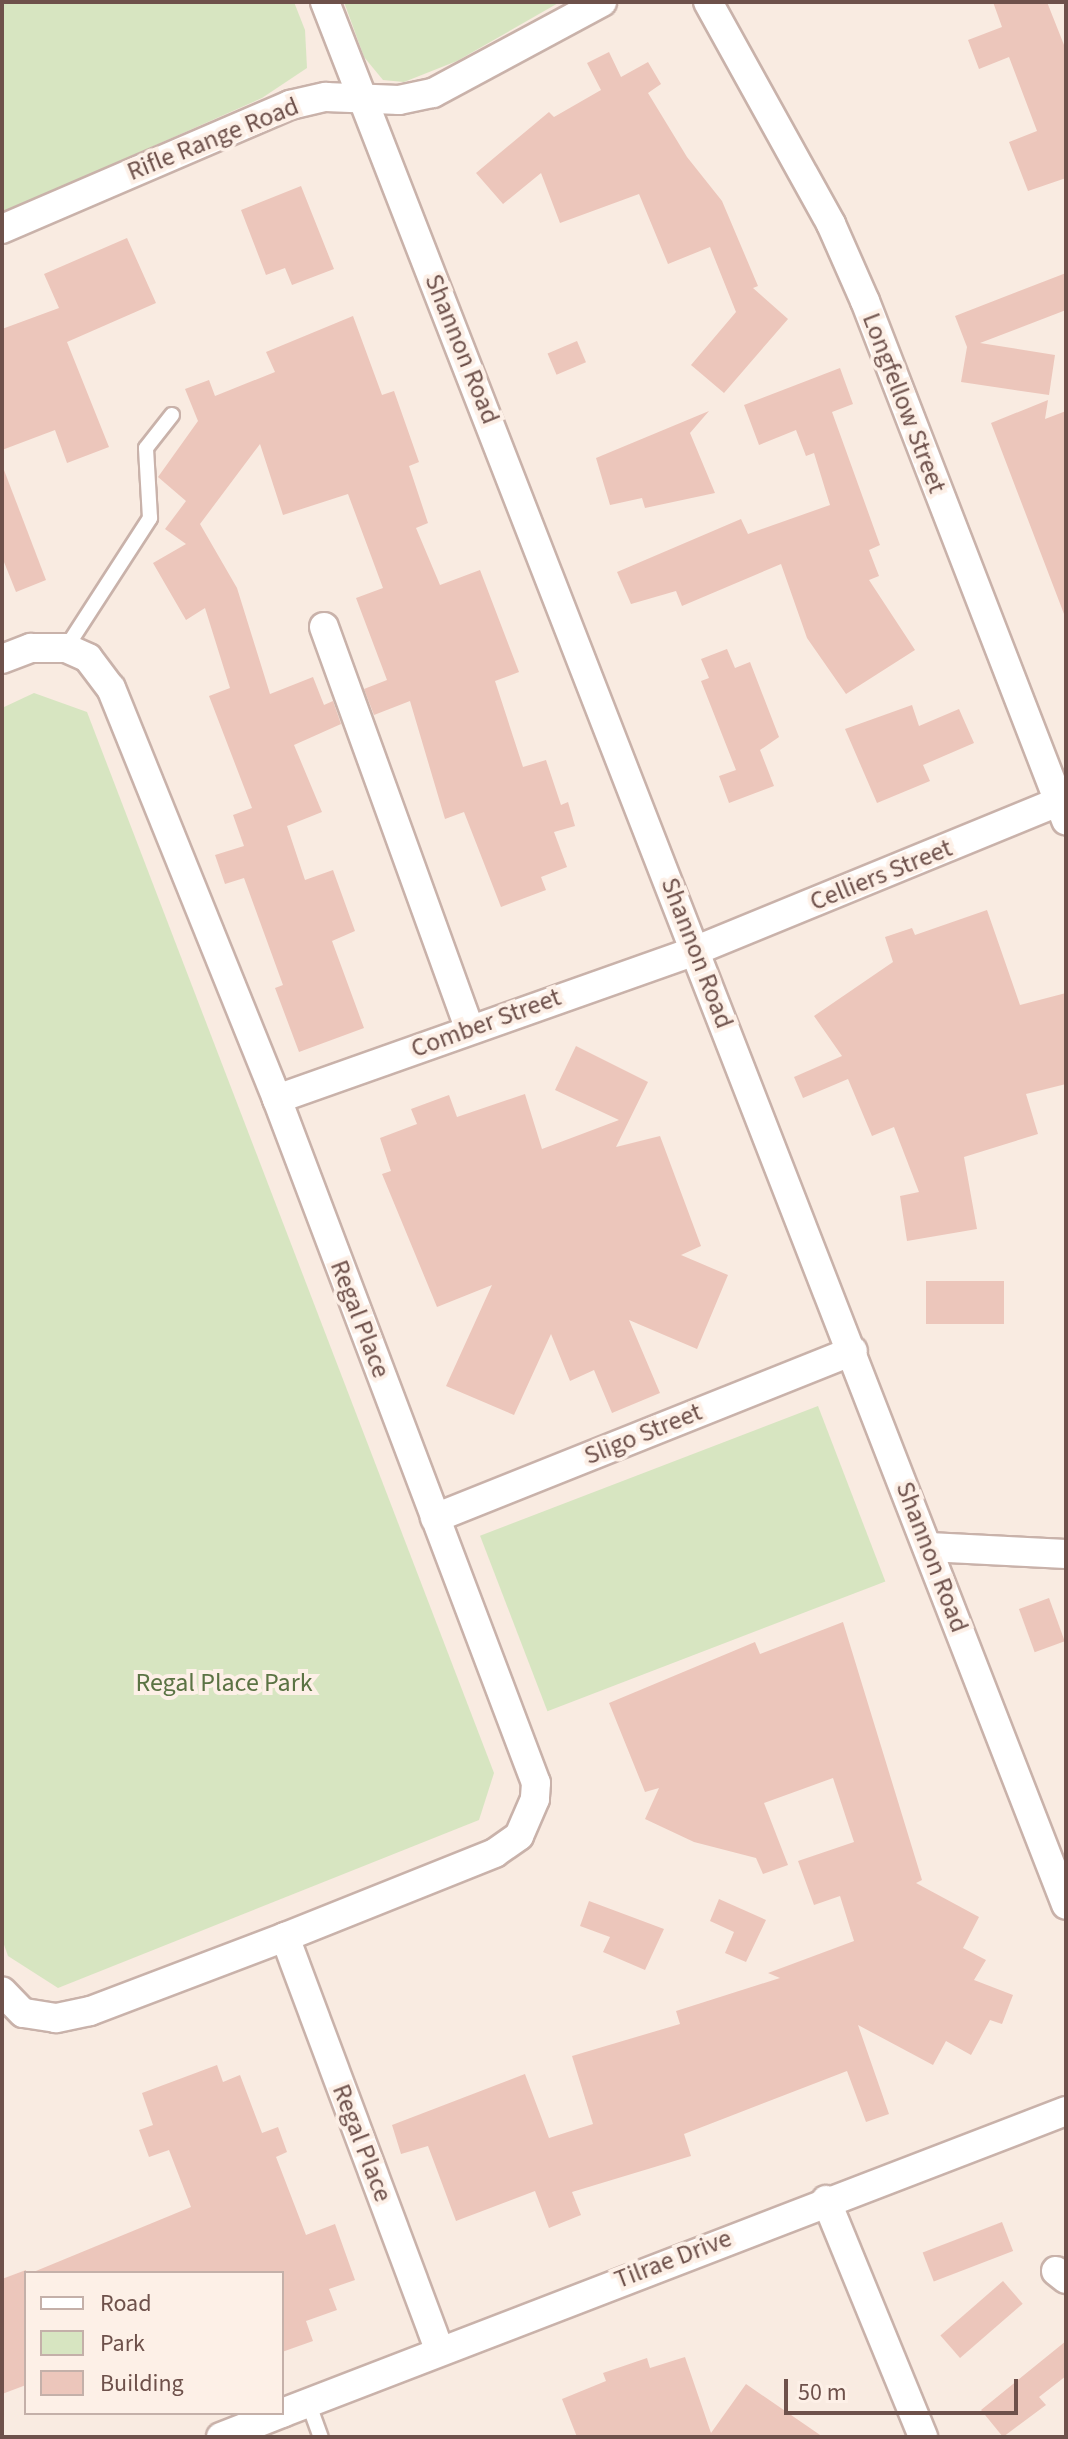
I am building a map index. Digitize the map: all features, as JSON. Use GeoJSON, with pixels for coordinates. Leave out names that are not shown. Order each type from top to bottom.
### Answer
{"type":"FeatureCollection","features":[{"type":"Feature","properties":{"kind":"street","name":"Shannon Road"},"geometry":{"type":"LineString","coordinates":[[325,2],[697,950],[1066,1905]]}},
{"type":"Feature","properties":{"kind":"street","name":"Rifle Range Road"},"geometry":{"type":"LineString","coordinates":[[2,229],[279,109],[326,97],[399,100],[433,93],[602,2]]}},
{"type":"Feature","properties":{"kind":"street","name":"Longfellow Street"},"geometry":{"type":"LineString","coordinates":[[708,2],[831,224],[865,301],[1064,807]]}},
{"type":"Feature","properties":{"kind":"street"},"geometry":{"type":"LineString","coordinates":[[324,627],[469,1028]]}},
{"type":"Feature","properties":{"kind":"street"},"geometry":{"type":"LineString","coordinates":[[2,659],[31,648],[66,648]]}},
{"type":"Feature","properties":{"kind":"street","name":"Regal Place"},"geometry":{"type":"LineString","coordinates":[[2,1991],[23,2013],[56,2018],[90,2011],[285,1937],[495,1853],[519,1836],[535,1799],[536,1783],[277,1099],[111,688],[88,658],[66,648]]}},
{"type":"Feature","properties":{"kind":"street","name":"Celliers Street"},"geometry":{"type":"LineString","coordinates":[[697,950],[1064,807]]}},
{"type":"Feature","properties":{"kind":"street","name":"Comber Street"},"geometry":{"type":"LineString","coordinates":[[277,1099],[469,1028],[697,950]]}},
{"type":"Feature","properties":{"kind":"street","name":"Sligo Street"},"geometry":{"type":"LineString","coordinates":[[435,1518],[853,1351]]}},
{"type":"Feature","properties":{"kind":"street"},"geometry":{"type":"LineString","coordinates":[[929,1547],[1066,1554]]}},
{"type":"Feature","properties":{"kind":"street","name":"Regal Place"},"geometry":{"type":"LineString","coordinates":[[285,1937],[439,2348]]}},
{"type":"Feature","properties":{"kind":"street","name":"Tilrae Drive"},"geometry":{"type":"LineString","coordinates":[[284,2412],[439,2348],[1066,2111]]}},
{"type":"Feature","properties":{"kind":"street"},"geometry":{"type":"LineString","coordinates":[[826,2200],[923,2437]]}},
{"type":"Feature","properties":{"kind":"street","name":"Tilrae Drive"},"geometry":{"type":"LineString","coordinates":[[221,2437],[277,2415]]}},
{"type":"Feature","properties":{"kind":"lane"},"geometry":{"type":"LineString","coordinates":[[66,648],[150,518],[146,448],[172,415]]}},
{"type":"Feature","properties":{"kind":"lane"},"geometry":{"type":"LineString","coordinates":[[308,2402],[321,2437]]}},
{"type":"Feature","properties":{"kind":"green space"},"geometry":{"type":"Polygon","coordinates":[[[2,2],[294,2],[305,30],[307,68],[262,98],[2,213],[2,2]]]}},
{"type":"Feature","properties":{"kind":"green space"},"geometry":{"type":"Polygon","coordinates":[[[344,2],[560,2],[457,61],[404,82],[383,80],[364,57],[344,2]]]}},
{"type":"Feature","properties":{"kind":"green space","name":"Regal Place Park"},"geometry":{"type":"Polygon","coordinates":[[[34,693],[87,712],[494,1773],[479,1820],[58,1988],[8,1956],[2,1939],[2,708],[34,693]]]}},
{"type":"Feature","properties":{"kind":"green space"},"geometry":{"type":"Polygon","coordinates":[[[818,1406],[885,1582],[547,1711],[480,1536],[818,1406]]]}},
{"type":"Feature","properties":{"kind":"building"},"geometry":{"type":"Polygon","coordinates":[[[993,2],[1047,2],[1066,50],[1066,178],[1028,191],[1009,142],[1037,131],[1009,57],[979,69],[968,40],[1002,27],[993,2]]]}},
{"type":"Feature","properties":{"kind":"building"},"geometry":{"type":"Polygon","coordinates":[[[609,52],[621,77],[648,62],[661,84],[648,93],[687,157],[722,201],[758,286],[753,288],[788,319],[724,393],[691,365],[736,312],[710,247],[668,264],[639,194],[560,223],[541,173],[503,204],[476,173],[549,112],[554,117],[601,90],[587,63],[609,52]]]}},
{"type":"Feature","properties":{"kind":"building"},"geometry":{"type":"Polygon","coordinates":[[[301,186],[334,269],[292,285],[285,268],[266,275],[241,210],[301,186]]]}},
{"type":"Feature","properties":{"kind":"building"},"geometry":{"type":"Polygon","coordinates":[[[127,238],[156,303],[67,342],[109,447],[67,463],[55,430],[2,450],[2,329],[59,308],[44,274],[127,238]]]}},
{"type":"Feature","properties":{"kind":"building"},"geometry":{"type":"Polygon","coordinates":[[[1066,273],[1066,310],[980,343],[1055,355],[1049,395],[961,382],[967,347],[955,316],[1066,273]]]}},
{"type":"Feature","properties":{"kind":"building"},"geometry":{"type":"Polygon","coordinates":[[[353,316],[382,395],[394,391],[419,462],[409,466],[428,523],[416,528],[440,585],[480,570],[519,672],[495,681],[523,767],[546,760],[561,805],[568,802],[575,826],[554,832],[567,867],[541,877],[546,890],[501,907],[464,812],[445,819],[410,701],[374,715],[364,689],[387,680],[356,598],[383,588],[348,494],[283,515],[260,444],[200,524],[237,588],[270,694],[313,677],[324,705],[333,701],[341,724],[294,745],[322,812],[287,826],[305,880],[333,870],[355,931],[332,941],[364,1028],[299,1052],[275,988],[283,985],[244,878],[225,884],[215,855],[244,846],[233,815],[252,808],[209,696],[230,688],[205,608],[186,620],[153,563],[186,544],[165,529],[186,501],[158,477],[198,421],[185,389],[209,380],[215,396],[275,372],[266,352],[353,316]]]}},
{"type":"Feature","properties":{"kind":"building"},"geometry":{"type":"Polygon","coordinates":[[[577,341],[586,362],[557,375],[548,354],[577,341]]]}},
{"type":"Feature","properties":{"kind":"building"},"geometry":{"type":"Polygon","coordinates":[[[840,368],[853,404],[832,412],[880,545],[869,550],[879,576],[869,580],[915,650],[846,694],[807,638],[781,564],[682,606],[676,591],[631,604],[617,572],[741,519],[748,534],[830,505],[814,453],[806,456],[796,430],[759,445],[744,405],[840,368]]]}},
{"type":"Feature","properties":{"kind":"building"},"geometry":{"type":"Polygon","coordinates":[[[1048,400],[1045,419],[1066,411],[1064,614],[991,423],[1048,400]]]}},
{"type":"Feature","properties":{"kind":"building"},"geometry":{"type":"Polygon","coordinates":[[[709,411],[690,433],[715,493],[645,508],[642,498],[610,505],[596,458],[709,411]]]}},
{"type":"Feature","properties":{"kind":"building"},"geometry":{"type":"Polygon","coordinates":[[[4,470],[46,580],[16,592],[2,557],[4,470]]]}},
{"type":"Feature","properties":{"kind":"building"},"geometry":{"type":"Polygon","coordinates":[[[727,649],[735,668],[750,662],[779,737],[760,750],[774,786],[729,803],[719,776],[736,770],[701,681],[709,678],[701,659],[727,649]]]}},
{"type":"Feature","properties":{"kind":"building"},"geometry":{"type":"Polygon","coordinates":[[[912,705],[919,726],[959,709],[974,743],[923,765],[930,781],[877,803],[845,729],[912,705]]]}},
{"type":"Feature","properties":{"kind":"building"},"geometry":{"type":"Polygon","coordinates":[[[987,910],[1020,1005],[1066,993],[1066,1084],[1026,1094],[1038,1134],[964,1157],[977,1229],[907,1241],[900,1196],[919,1192],[894,1127],[872,1136],[848,1079],[803,1098],[794,1077],[842,1056],[814,1016],[893,962],[885,937],[912,928],[915,935],[987,910]]]}},
{"type":"Feature","properties":{"kind":"building"},"geometry":{"type":"Polygon","coordinates":[[[576,1046],[648,1082],[616,1147],[660,1136],[701,1246],[681,1255],[728,1275],[697,1349],[629,1320],[660,1393],[612,1413],[594,1370],[570,1381],[551,1334],[514,1415],[446,1386],[492,1285],[437,1307],[382,1174],[391,1171],[380,1138],[417,1124],[411,1109],[449,1095],[457,1117],[525,1094],[542,1149],[619,1120],[555,1090],[576,1046]]]}},
{"type":"Feature","properties":{"kind":"building"},"geometry":{"type":"Polygon","coordinates":[[[926,1281],[1004,1281],[1004,1324],[926,1324],[926,1281]]]}},
{"type":"Feature","properties":{"kind":"building"},"geometry":{"type":"Polygon","coordinates":[[[1049,1598],[1065,1641],[1035,1652],[1019,1609],[1049,1598]]]}},
{"type":"Feature","properties":{"kind":"building"},"geometry":{"type":"Polygon","coordinates":[[[843,1622],[922,1880],[916,1883],[979,1917],[963,1948],[986,1960],[974,1980],[1013,1995],[1002,2024],[990,2020],[971,2055],[946,2041],[933,2065],[858,2025],[889,2114],[866,2122],[847,2071],[684,2134],[691,2156],[572,2192],[581,2215],[549,2228],[535,2191],[456,2221],[428,2146],[401,2154],[392,2125],[525,2074],[549,2138],[593,2124],[572,2056],[680,2024],[676,2011],[780,1978],[768,1973],[854,1941],[840,1896],[814,1905],[798,1861],[854,1842],[833,1778],[764,1803],[788,1865],[763,1874],[756,1858],[694,1842],[645,1819],[659,1788],[645,1792],[609,1703],[755,1642],[760,1654],[843,1622]]]}},
{"type":"Feature","properties":{"kind":"building"},"geometry":{"type":"Polygon","coordinates":[[[719,1899],[766,1920],[746,1962],[725,1953],[734,1932],[710,1921],[719,1899]]]}},
{"type":"Feature","properties":{"kind":"building"},"geometry":{"type":"Polygon","coordinates":[[[589,1901],[664,1929],[645,1970],[603,1952],[610,1937],[580,1926],[589,1901]]]}},
{"type":"Feature","properties":{"kind":"building"},"geometry":{"type":"Polygon","coordinates":[[[217,2065],[223,2082],[240,2075],[262,2133],[278,2127],[287,2152],[276,2157],[306,2235],[335,2224],[355,2280],[329,2289],[337,2310],[306,2321],[313,2341],[284,2351],[284,2271],[36,2271],[191,2207],[169,2150],[149,2157],[139,2130],[153,2125],[142,2093],[217,2065]]]}},
{"type":"Feature","properties":{"kind":"building"},"geometry":{"type":"Polygon","coordinates":[[[1002,2222],[1013,2251],[934,2281],[923,2252],[1002,2222]]]}},
{"type":"Feature","properties":{"kind":"building"},"geometry":{"type":"Polygon","coordinates":[[[26,2270],[24,2386],[2,2394],[2,2279],[26,2270]]]}},
{"type":"Feature","properties":{"kind":"building"},"geometry":{"type":"Polygon","coordinates":[[[1003,2281],[1023,2304],[960,2358],[940,2335],[1003,2281]]]}},
{"type":"Feature","properties":{"kind":"building"},"geometry":{"type":"Polygon","coordinates":[[[1066,2341],[1066,2376],[1039,2397],[1046,2405],[1003,2437],[981,2410],[1066,2341]]]}},
{"type":"Feature","properties":{"kind":"building"},"geometry":{"type":"Polygon","coordinates":[[[685,2357],[711,2433],[746,2384],[823,2437],[577,2437],[562,2399],[606,2381],[603,2373],[647,2358],[650,2368],[685,2357]]]}}]}
